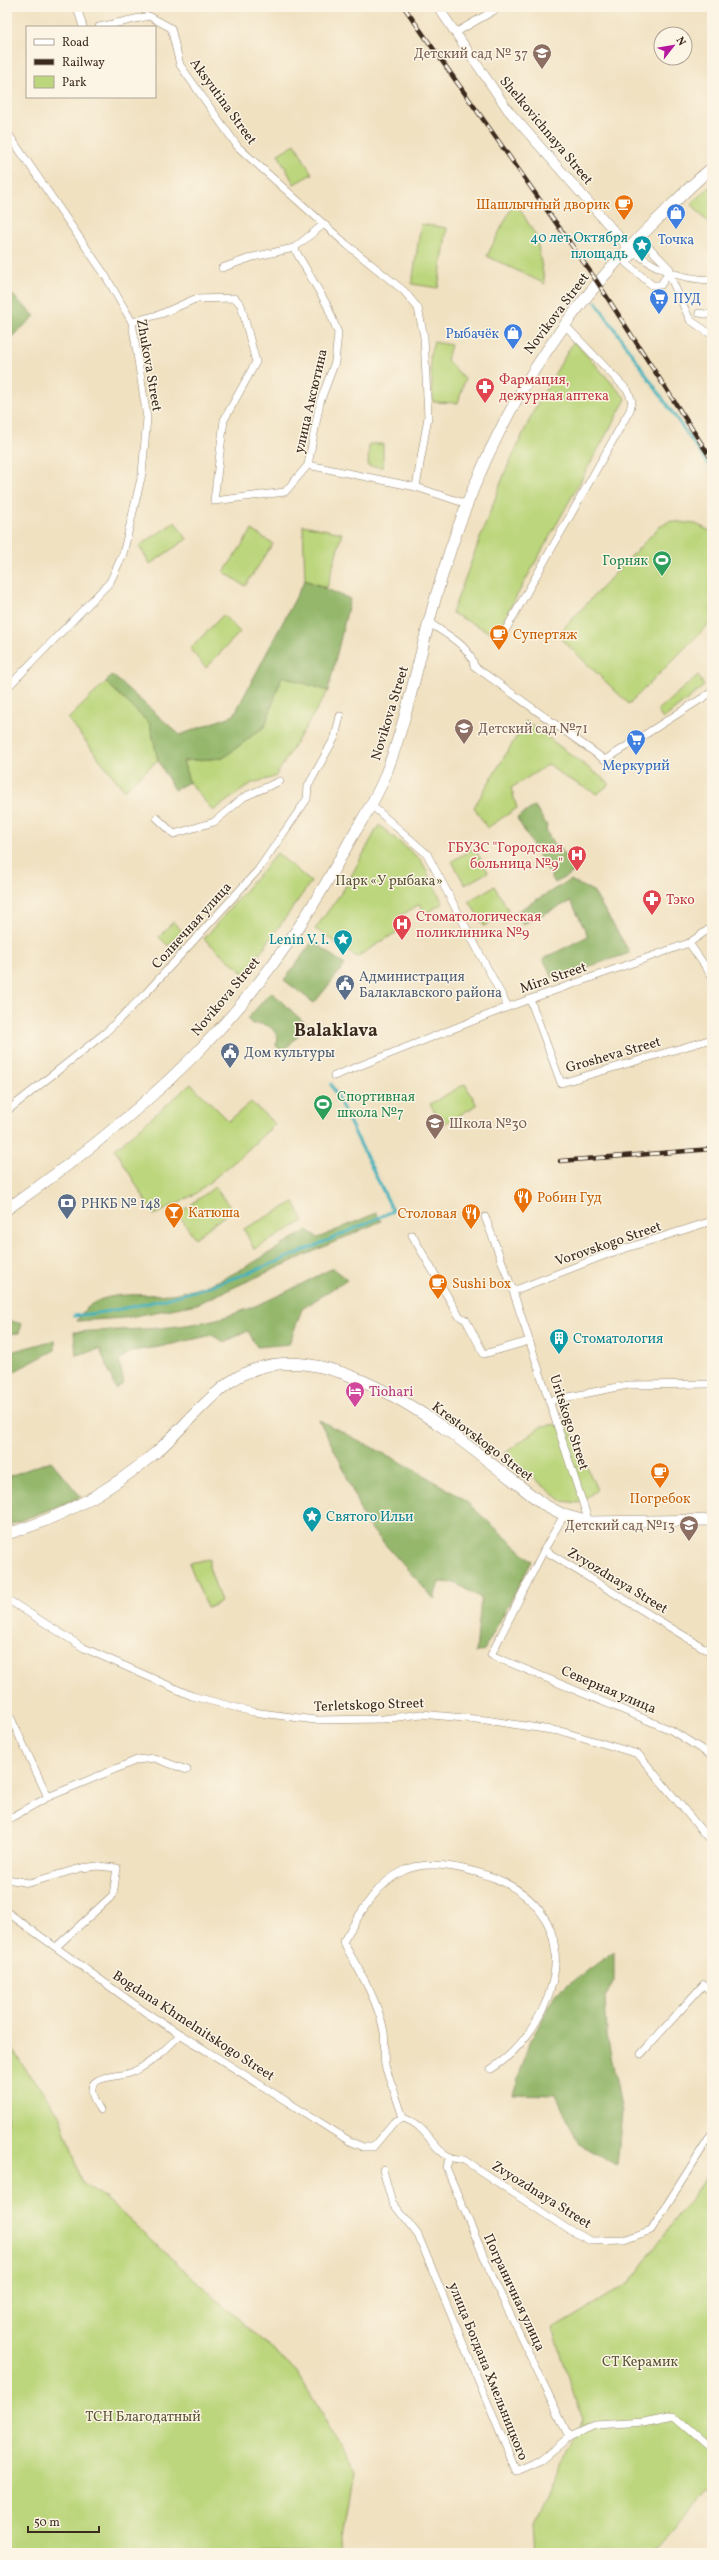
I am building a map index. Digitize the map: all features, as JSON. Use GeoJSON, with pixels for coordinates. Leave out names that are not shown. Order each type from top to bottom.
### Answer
{"type":"FeatureCollection","features":[{"type":"Feature","properties":{"kind":"main road","name":"Novikova Street"},"geometry":{"type":"LineString","coordinates":[[9,1203],[83,1153],[148,1099],[210,1040],[263,978],[332,874],[384,778],[416,678],[436,596],[467,504],[507,415],[539,360],[564,324],[632,250],[712,168]]}},
{"type":"Feature","properties":{"kind":"main road","name":"Krestovskogo Street"},"geometry":{"type":"LineString","coordinates":[[7,1534],[30,1527],[111,1487],[154,1454],[230,1383],[253,1368],[270,1364],[298,1362],[349,1374],[424,1414],[543,1504],[564,1515],[589,1522],[712,1520]]}},
{"type":"Feature","properties":{"kind":"street"},"geometry":{"type":"LineString","coordinates":[[77,7],[83,26]]}},
{"type":"Feature","properties":{"kind":"street","name":"Shelkovichnaya Street"},"geometry":{"type":"LineString","coordinates":[[438,7],[508,110],[632,250]]}},
{"type":"Feature","properties":{"kind":"street"},"geometry":{"type":"LineString","coordinates":[[455,33],[500,7]]}},
{"type":"Feature","properties":{"kind":"street","name":"Aksyutina Street"},"geometry":{"type":"LineString","coordinates":[[104,26],[149,16],[171,28],[180,65],[238,147],[324,224],[404,291],[418,308],[424,337],[428,417],[416,487]]}},
{"type":"Feature","properties":{"kind":"street","name":"Zhukova Street"},"geometry":{"type":"LineString","coordinates":[[7,132],[105,275],[132,322],[148,418],[142,474],[123,554],[110,582],[7,688]]}},
{"type":"Feature","properties":{"kind":"street"},"geometry":{"type":"LineString","coordinates":[[222,268],[253,257],[294,248],[324,224]]}},
{"type":"Feature","properties":{"kind":"street"},"geometry":{"type":"LineString","coordinates":[[669,274],[661,285],[652,285],[626,263],[632,250],[645,243],[670,269],[669,274],[690,320],[712,335]]}},
{"type":"Feature","properties":{"kind":"street","name":"улица Аксютина"},"geometry":{"type":"LineString","coordinates":[[132,322],[162,314],[195,299],[235,298],[241,306],[256,362],[224,420],[214,501],[285,492],[308,465],[320,402],[334,362],[338,333],[327,306],[294,248]]}},
{"type":"Feature","properties":{"kind":"street"},"geometry":{"type":"LineString","coordinates":[[632,250],[653,267],[669,274],[712,280]]}},
{"type":"Feature","properties":{"kind":"street"},"geometry":{"type":"LineString","coordinates":[[699,313],[712,315]]}},
{"type":"Feature","properties":{"kind":"street"},"geometry":{"type":"LineString","coordinates":[[505,631],[630,410],[632,402],[628,391],[564,324]]}},
{"type":"Feature","properties":{"kind":"street"},"geometry":{"type":"LineString","coordinates":[[308,465],[416,487],[467,504]]}},
{"type":"Feature","properties":{"kind":"street"},"geometry":{"type":"LineString","coordinates":[[430,623],[460,644],[473,658],[474,666],[605,760],[712,692]]}},
{"type":"Feature","properties":{"kind":"street","name":"Солнечная улица"},"geometry":{"type":"LineString","coordinates":[[7,1111],[93,1043],[141,998],[258,870],[307,799],[308,786],[335,737],[340,716]]}},
{"type":"Feature","properties":{"kind":"street"},"geometry":{"type":"LineString","coordinates":[[157,818],[174,834],[214,822],[244,798],[280,781]]}},
{"type":"Feature","properties":{"kind":"street"},"geometry":{"type":"LineString","coordinates":[[370,804],[427,854],[508,1007]]}},
{"type":"Feature","properties":{"kind":"street","name":"Mira Street"},"geometry":{"type":"LineString","coordinates":[[334,1076],[508,1007],[689,943],[712,927]]}},
{"type":"Feature","properties":{"kind":"street"},"geometry":{"type":"LineString","coordinates":[[689,943],[712,976]]}},
{"type":"Feature","properties":{"kind":"street","name":"Grosheva Street"},"geometry":{"type":"LineString","coordinates":[[530,999],[561,1083],[712,1039]]}},
{"type":"Feature","properties":{"kind":"street","name":"Uritskogo Street"},"geometry":{"type":"LineString","coordinates":[[485,1217],[513,1291],[589,1522]]}},
{"type":"Feature","properties":{"kind":"street","name":"Vorovskogo Street"},"geometry":{"type":"LineString","coordinates":[[513,1291],[608,1254],[712,1221]]}},
{"type":"Feature","properties":{"kind":"street"},"geometry":{"type":"LineString","coordinates":[[412,1235],[459,1316],[466,1320],[484,1354],[529,1340]]}},
{"type":"Feature","properties":{"kind":"street"},"geometry":{"type":"LineString","coordinates":[[549,1401],[628,1384],[712,1384]]}},
{"type":"Feature","properties":{"kind":"street"},"geometry":{"type":"LineString","coordinates":[[544,1550],[564,1515]]}},
{"type":"Feature","properties":{"kind":"street","name":"Zvyozdnaya Street"},"geometry":{"type":"LineString","coordinates":[[544,1550],[712,1653]]}},
{"type":"Feature","properties":{"kind":"street","name":"Северная улица"},"geometry":{"type":"LineString","coordinates":[[544,1550],[491,1655],[671,1730],[712,1756]]}},
{"type":"Feature","properties":{"kind":"street","name":"Terletskogo Street"},"geometry":{"type":"LineString","coordinates":[[7,1599],[84,1648],[192,1696],[253,1712],[315,1720],[383,1719],[421,1714],[486,1720],[564,1732],[638,1754],[712,1843]]}},
{"type":"Feature","properties":{"kind":"street"},"geometry":{"type":"LineString","coordinates":[[7,1710],[48,1797]]}},
{"type":"Feature","properties":{"kind":"street"},"geometry":{"type":"LineString","coordinates":[[7,1820],[48,1797],[137,1760],[154,1758],[187,1770]]}},
{"type":"Feature","properties":{"kind":"street"},"geometry":{"type":"LineString","coordinates":[[450,2157],[413,2121],[403,2118],[395,2090],[386,2067],[384,2032],[378,2012],[365,1980],[343,1942],[368,1901],[387,1882],[404,1871],[440,1864],[494,1876],[520,1893],[534,1905],[547,1923],[555,1954],[551,1986],[544,2009],[525,2038],[511,2054],[491,2069]]}},
{"type":"Feature","properties":{"kind":"street"},"geometry":{"type":"LineString","coordinates":[[7,1879],[29,1883],[81,1868],[98,1866],[117,1868],[113,1895],[56,1948]]}},
{"type":"Feature","properties":{"kind":"street","name":"Bogdana Khmelnitskogo Street"},"geometry":{"type":"LineString","coordinates":[[7,1912],[146,2012],[351,2142],[363,2147],[373,2147],[394,2122],[403,2118]]}},
{"type":"Feature","properties":{"kind":"street"},"geometry":{"type":"LineString","coordinates":[[641,2054],[704,1984],[712,1994]]}},
{"type":"Feature","properties":{"kind":"street"},"geometry":{"type":"LineString","coordinates":[[100,2110],[92,2098],[92,2088],[98,2080],[112,2075],[133,2072],[162,2053],[181,2034]]}},
{"type":"Feature","properties":{"kind":"street","name":"Zvyozdnaya Street"},"geometry":{"type":"LineString","coordinates":[[450,2157],[464,2160],[570,2230],[591,2240],[624,2240],[651,2230],[712,2133]]}},
{"type":"Feature","properties":{"kind":"street","name":"Пограничная улица"},"geometry":{"type":"LineString","coordinates":[[450,2157],[446,2167],[493,2277],[569,2437]]}},
{"type":"Feature","properties":{"kind":"street","name":"улица Богдана Хмельницкого"},"geometry":{"type":"LineString","coordinates":[[383,2170],[392,2202],[418,2234],[516,2471],[541,2460],[569,2437],[595,2425],[643,2422],[674,2416],[712,2449]]}},
{"type":"Feature","properties":{"kind":"green space"},"geometry":{"type":"Polygon","coordinates":[[[295,144],[312,174],[294,184],[278,154],[295,144]]]}},
{"type":"Feature","properties":{"kind":"green space"},"geometry":{"type":"Polygon","coordinates":[[[712,185],[712,228],[691,203],[712,185]]]}},
{"type":"Feature","properties":{"kind":"green space"},"geometry":{"type":"Polygon","coordinates":[[[515,201],[536,236],[545,284],[487,256],[515,201]]]}},
{"type":"Feature","properties":{"kind":"green space"},"geometry":{"type":"Polygon","coordinates":[[[421,224],[447,228],[438,288],[412,284],[421,224]]]}},
{"type":"Feature","properties":{"kind":"green space"},"geometry":{"type":"Polygon","coordinates":[[[7,290],[35,316],[7,341],[7,290]]]}},
{"type":"Feature","properties":{"kind":"green space"},"geometry":{"type":"Polygon","coordinates":[[[574,341],[626,399],[495,635],[452,613],[505,472],[536,406],[574,341]]]}},
{"type":"Feature","properties":{"kind":"green space"},"geometry":{"type":"Polygon","coordinates":[[[434,342],[451,345],[447,360],[465,379],[458,403],[433,402],[430,354],[434,342]]]}},
{"type":"Feature","properties":{"kind":"green space"},"geometry":{"type":"Polygon","coordinates":[[[369,444],[383,444],[383,467],[368,466],[369,444]]]}},
{"type":"Feature","properties":{"kind":"green space","name":"Горняк"},"geometry":{"type":"Polygon","coordinates":[[[670,521],[696,524],[712,532],[712,621],[629,704],[557,635],[659,527],[670,521]]]}},
{"type":"Feature","properties":{"kind":"green space"},"geometry":{"type":"Polygon","coordinates":[[[175,522],[187,539],[150,564],[139,546],[175,522]]]}},
{"type":"Feature","properties":{"kind":"green space"},"geometry":{"type":"Polygon","coordinates":[[[303,525],[342,533],[327,588],[305,580],[303,525]]]}},
{"type":"Feature","properties":{"kind":"green space"},"geometry":{"type":"Polygon","coordinates":[[[252,530],[273,544],[245,586],[224,572],[252,530]]]}},
{"type":"Feature","properties":{"kind":"green space"},"geometry":{"type":"Polygon","coordinates":[[[305,580],[350,599],[328,691],[282,676],[265,726],[223,758],[183,761],[189,782],[174,790],[158,760],[150,724],[106,682],[112,675],[180,735],[234,715],[305,580]]]}},
{"type":"Feature","properties":{"kind":"green space"},"geometry":{"type":"Polygon","coordinates":[[[223,615],[240,632],[206,668],[190,649],[223,615]]]}},
{"type":"Feature","properties":{"kind":"green space"},"geometry":{"type":"Polygon","coordinates":[[[698,675],[704,686],[663,719],[657,711],[698,675]]]}},
{"type":"Feature","properties":{"kind":"green space"},"geometry":{"type":"Polygon","coordinates":[[[282,676],[328,691],[275,777],[252,783],[213,811],[189,782],[183,761],[223,758],[265,726],[282,676]]]}},
{"type":"Feature","properties":{"kind":"green space"},"geometry":{"type":"Polygon","coordinates":[[[106,682],[150,724],[158,760],[124,790],[68,719],[106,682]]]}},
{"type":"Feature","properties":{"kind":"green space"},"geometry":{"type":"Polygon","coordinates":[[[526,721],[610,784],[597,794],[563,776],[549,764],[511,788],[517,808],[487,828],[474,807],[526,721]]]}},
{"type":"Feature","properties":{"kind":"green space"},"geometry":{"type":"Polygon","coordinates":[[[535,806],[547,826],[546,830],[554,845],[559,846],[574,872],[555,883],[517,818],[535,806]]]}},
{"type":"Feature","properties":{"kind":"green space","name":"Парк «У рыбака»"},"geometry":{"type":"Polygon","coordinates":[[[379,825],[421,860],[443,903],[425,914],[420,904],[398,917],[403,928],[357,957],[315,929],[344,889],[379,825]]]}},
{"type":"Feature","properties":{"kind":"green space"},"geometry":{"type":"Polygon","coordinates":[[[474,848],[488,872],[465,885],[452,861],[474,848]]]}},
{"type":"Feature","properties":{"kind":"green space"},"geometry":{"type":"Polygon","coordinates":[[[277,853],[311,882],[245,974],[204,939],[277,853]]]}},
{"type":"Feature","properties":{"kind":"green space"},"geometry":{"type":"Polygon","coordinates":[[[570,880],[593,891],[630,953],[553,978],[543,959],[588,936],[571,901],[523,924],[516,912],[570,880]]]}},
{"type":"Feature","properties":{"kind":"green space"},"geometry":{"type":"Polygon","coordinates":[[[494,886],[509,911],[484,926],[469,901],[494,886]]]}},
{"type":"Feature","properties":{"kind":"green space"},"geometry":{"type":"Polygon","coordinates":[[[173,922],[182,931],[168,946],[159,937],[173,922]]]}},
{"type":"Feature","properties":{"kind":"green space"},"geometry":{"type":"Polygon","coordinates":[[[313,941],[345,965],[314,1003],[284,980],[313,941]]]}},
{"type":"Feature","properties":{"kind":"green space"},"geometry":{"type":"Polygon","coordinates":[[[271,992],[307,1025],[284,1051],[276,1046],[278,1037],[270,1027],[261,1024],[252,1024],[247,1019],[271,992]]]}},
{"type":"Feature","properties":{"kind":"green space"},"geometry":{"type":"Polygon","coordinates":[[[191,1084],[229,1121],[251,1102],[275,1124],[240,1157],[195,1194],[154,1215],[115,1149],[191,1084]]]}},
{"type":"Feature","properties":{"kind":"green space"},"geometry":{"type":"Polygon","coordinates":[[[465,1084],[477,1105],[442,1125],[430,1104],[465,1084]]]}},
{"type":"Feature","properties":{"kind":"green space"},"geometry":{"type":"Polygon","coordinates":[[[215,1187],[232,1210],[195,1238],[178,1214],[215,1187]]]}},
{"type":"Feature","properties":{"kind":"green space"},"geometry":{"type":"Polygon","coordinates":[[[294,1202],[304,1221],[254,1249],[244,1229],[294,1202]]]}},
{"type":"Feature","properties":{"kind":"green space"},"geometry":{"type":"Polygon","coordinates":[[[376,1213],[381,1221],[197,1304],[124,1318],[77,1321],[85,1309],[95,1302],[108,1297],[121,1295],[177,1293],[195,1289],[245,1268],[308,1230],[318,1238],[376,1213]]]}},
{"type":"Feature","properties":{"kind":"green space"},"geometry":{"type":"Polygon","coordinates":[[[333,1268],[347,1279],[302,1309],[289,1344],[257,1347],[248,1331],[224,1342],[212,1335],[159,1347],[132,1351],[119,1360],[124,1383],[116,1389],[100,1349],[76,1355],[74,1332],[161,1328],[196,1324],[213,1320],[229,1316],[259,1304],[333,1268]]]}},
{"type":"Feature","properties":{"kind":"green space"},"geometry":{"type":"Polygon","coordinates":[[[7,1320],[22,1324],[19,1333],[7,1334],[7,1320]]]}},
{"type":"Feature","properties":{"kind":"green space"},"geometry":{"type":"Polygon","coordinates":[[[55,1340],[55,1350],[7,1375],[7,1353],[55,1340]]]}},
{"type":"Feature","properties":{"kind":"green space"},"geometry":{"type":"Polygon","coordinates":[[[319,1420],[410,1467],[462,1498],[532,1561],[484,1650],[476,1653],[481,1598],[455,1583],[439,1582],[434,1599],[365,1522],[343,1467],[319,1420]]]}},
{"type":"Feature","properties":{"kind":"green space"},"geometry":{"type":"Polygon","coordinates":[[[568,1423],[597,1490],[579,1503],[562,1501],[504,1454],[542,1426],[568,1423]]]}},
{"type":"Feature","properties":{"kind":"green space"},"geometry":{"type":"Polygon","coordinates":[[[51,1461],[81,1497],[7,1526],[7,1477],[51,1461]]]}},
{"type":"Feature","properties":{"kind":"green space"},"geometry":{"type":"Polygon","coordinates":[[[209,1559],[209,1567],[221,1602],[207,1608],[189,1563],[209,1559]]]}},
{"type":"Feature","properties":{"kind":"green space"},"geometry":{"type":"Polygon","coordinates":[[[614,1951],[614,1980],[605,1998],[607,2035],[622,2112],[617,2166],[579,2144],[556,2095],[513,2094],[530,2042],[555,1995],[614,1951]]]}},
{"type":"Feature","properties":{"kind":"green space","name":"ТСН Благодатный"},"geometry":{"type":"Polygon","coordinates":[[[7,2043],[61,2117],[83,2184],[105,2198],[299,2374],[353,2469],[340,2553],[7,2553],[7,2043]]]}},
{"type":"Feature","properties":{"kind":"green space","name":"СТ Керамик"},"geometry":{"type":"Polygon","coordinates":[[[712,2170],[712,2492],[707,2493],[652,2553],[535,2553],[533,2522],[583,2420],[553,2329],[628,2284],[712,2170]]]}},
{"type":"Feature","properties":{"kind":"waterway"},"geometry":{"type":"LineString","coordinates":[[596,302],[712,470]]}},
{"type":"Feature","properties":{"kind":"waterway"},"geometry":{"type":"LineString","coordinates":[[74,1316],[117,1310],[158,1301],[238,1277],[315,1246],[393,1211],[331,1084]]}},
{"type":"Feature","properties":{"kind":"railway"},"geometry":{"type":"LineString","coordinates":[[404,7],[594,277],[712,460]]}},
{"type":"Feature","properties":{"kind":"railway"},"geometry":{"type":"LineString","coordinates":[[560,1161],[712,1149]]}},
{"type":"Feature","properties":{"kind":"place","name":"Детский сад № 37"},"geometry":{"type":"Point","coordinates":[542,70]}},
{"type":"Feature","properties":{"kind":"place","name":"Шашлычный дворик"},"geometry":{"type":"Point","coordinates":[624,221]}},
{"type":"Feature","properties":{"kind":"place","name":"Точка"},"geometry":{"type":"Point","coordinates":[676,230]}},
{"type":"Feature","properties":{"kind":"place","name":"40 лет Октября площадь"},"geometry":{"type":"Point","coordinates":[642,262]}},
{"type":"Feature","properties":{"kind":"place","name":"ПУД"},"geometry":{"type":"Point","coordinates":[659,315]}},
{"type":"Feature","properties":{"kind":"place","name":"Рыбачёк"},"geometry":{"type":"Point","coordinates":[513,350]}},
{"type":"Feature","properties":{"kind":"place","name":"Фармация, дежурная аптека"},"geometry":{"type":"Point","coordinates":[485,404]}},
{"type":"Feature","properties":{"kind":"place","name":"Горняк"},"geometry":{"type":"Point","coordinates":[662,577]}},
{"type":"Feature","properties":{"kind":"place","name":"Супертяж"},"geometry":{"type":"Point","coordinates":[499,651]}},
{"type":"Feature","properties":{"kind":"place","name":"Детский сад №71"},"geometry":{"type":"Point","coordinates":[464,745]}},
{"type":"Feature","properties":{"kind":"place","name":"Меркурий"},"geometry":{"type":"Point","coordinates":[636,756]}},
{"type":"Feature","properties":{"kind":"place","name":"ГБУЗС \"Городская больница №9\""},"geometry":{"type":"Point","coordinates":[577,872]}},
{"type":"Feature","properties":{"kind":"place","name":"Тэко"},"geometry":{"type":"Point","coordinates":[652,916]}},
{"type":"Feature","properties":{"kind":"place","name":"Стоматологическая поликлиника №9"},"geometry":{"type":"Point","coordinates":[402,941]}},
{"type":"Feature","properties":{"kind":"place","name":"Lenin V. I."},"geometry":{"type":"Point","coordinates":[343,956]}},
{"type":"Feature","properties":{"kind":"place","name":"Администрация Балаклавского района"},"geometry":{"type":"Point","coordinates":[345,1001]}},
{"type":"Feature","properties":{"kind":"place","name":"Дом культуры"},"geometry":{"type":"Point","coordinates":[230,1069]}},
{"type":"Feature","properties":{"kind":"place","name":"Спортивная школа №7"},"geometry":{"type":"Point","coordinates":[323,1121]}},
{"type":"Feature","properties":{"kind":"place","name":"Школа №30"},"geometry":{"type":"Point","coordinates":[435,1140]}},
{"type":"Feature","properties":{"kind":"place","name":"Робин Гуд"},"geometry":{"type":"Point","coordinates":[523,1214]}},
{"type":"Feature","properties":{"kind":"place","name":"РНКБ № 148"},"geometry":{"type":"Point","coordinates":[67,1220]}},
{"type":"Feature","properties":{"kind":"place","name":"Катюша"},"geometry":{"type":"Point","coordinates":[174,1229]}},
{"type":"Feature","properties":{"kind":"place","name":"Столовая"},"geometry":{"type":"Point","coordinates":[471,1230]}},
{"type":"Feature","properties":{"kind":"place","name":"Sushi box"},"geometry":{"type":"Point","coordinates":[438,1300]}},
{"type":"Feature","properties":{"kind":"place","name":"Стоматология"},"geometry":{"type":"Point","coordinates":[559,1355]}},
{"type":"Feature","properties":{"kind":"place","name":"Tiohari"},"geometry":{"type":"Point","coordinates":[355,1408]}},
{"type":"Feature","properties":{"kind":"place","name":"Погребок"},"geometry":{"type":"Point","coordinates":[660,1489]}},
{"type":"Feature","properties":{"kind":"place","name":"Святого Ильи"},"geometry":{"type":"Point","coordinates":[312,1533]}},
{"type":"Feature","properties":{"kind":"place","name":"Детский сад №13"},"geometry":{"type":"Point","coordinates":[689,1542]}},
{"type":"Feature","properties":{"kind":"district","name":"Balaklava"},"geometry":{"type":"Point","coordinates":[336,1030]}}]}
